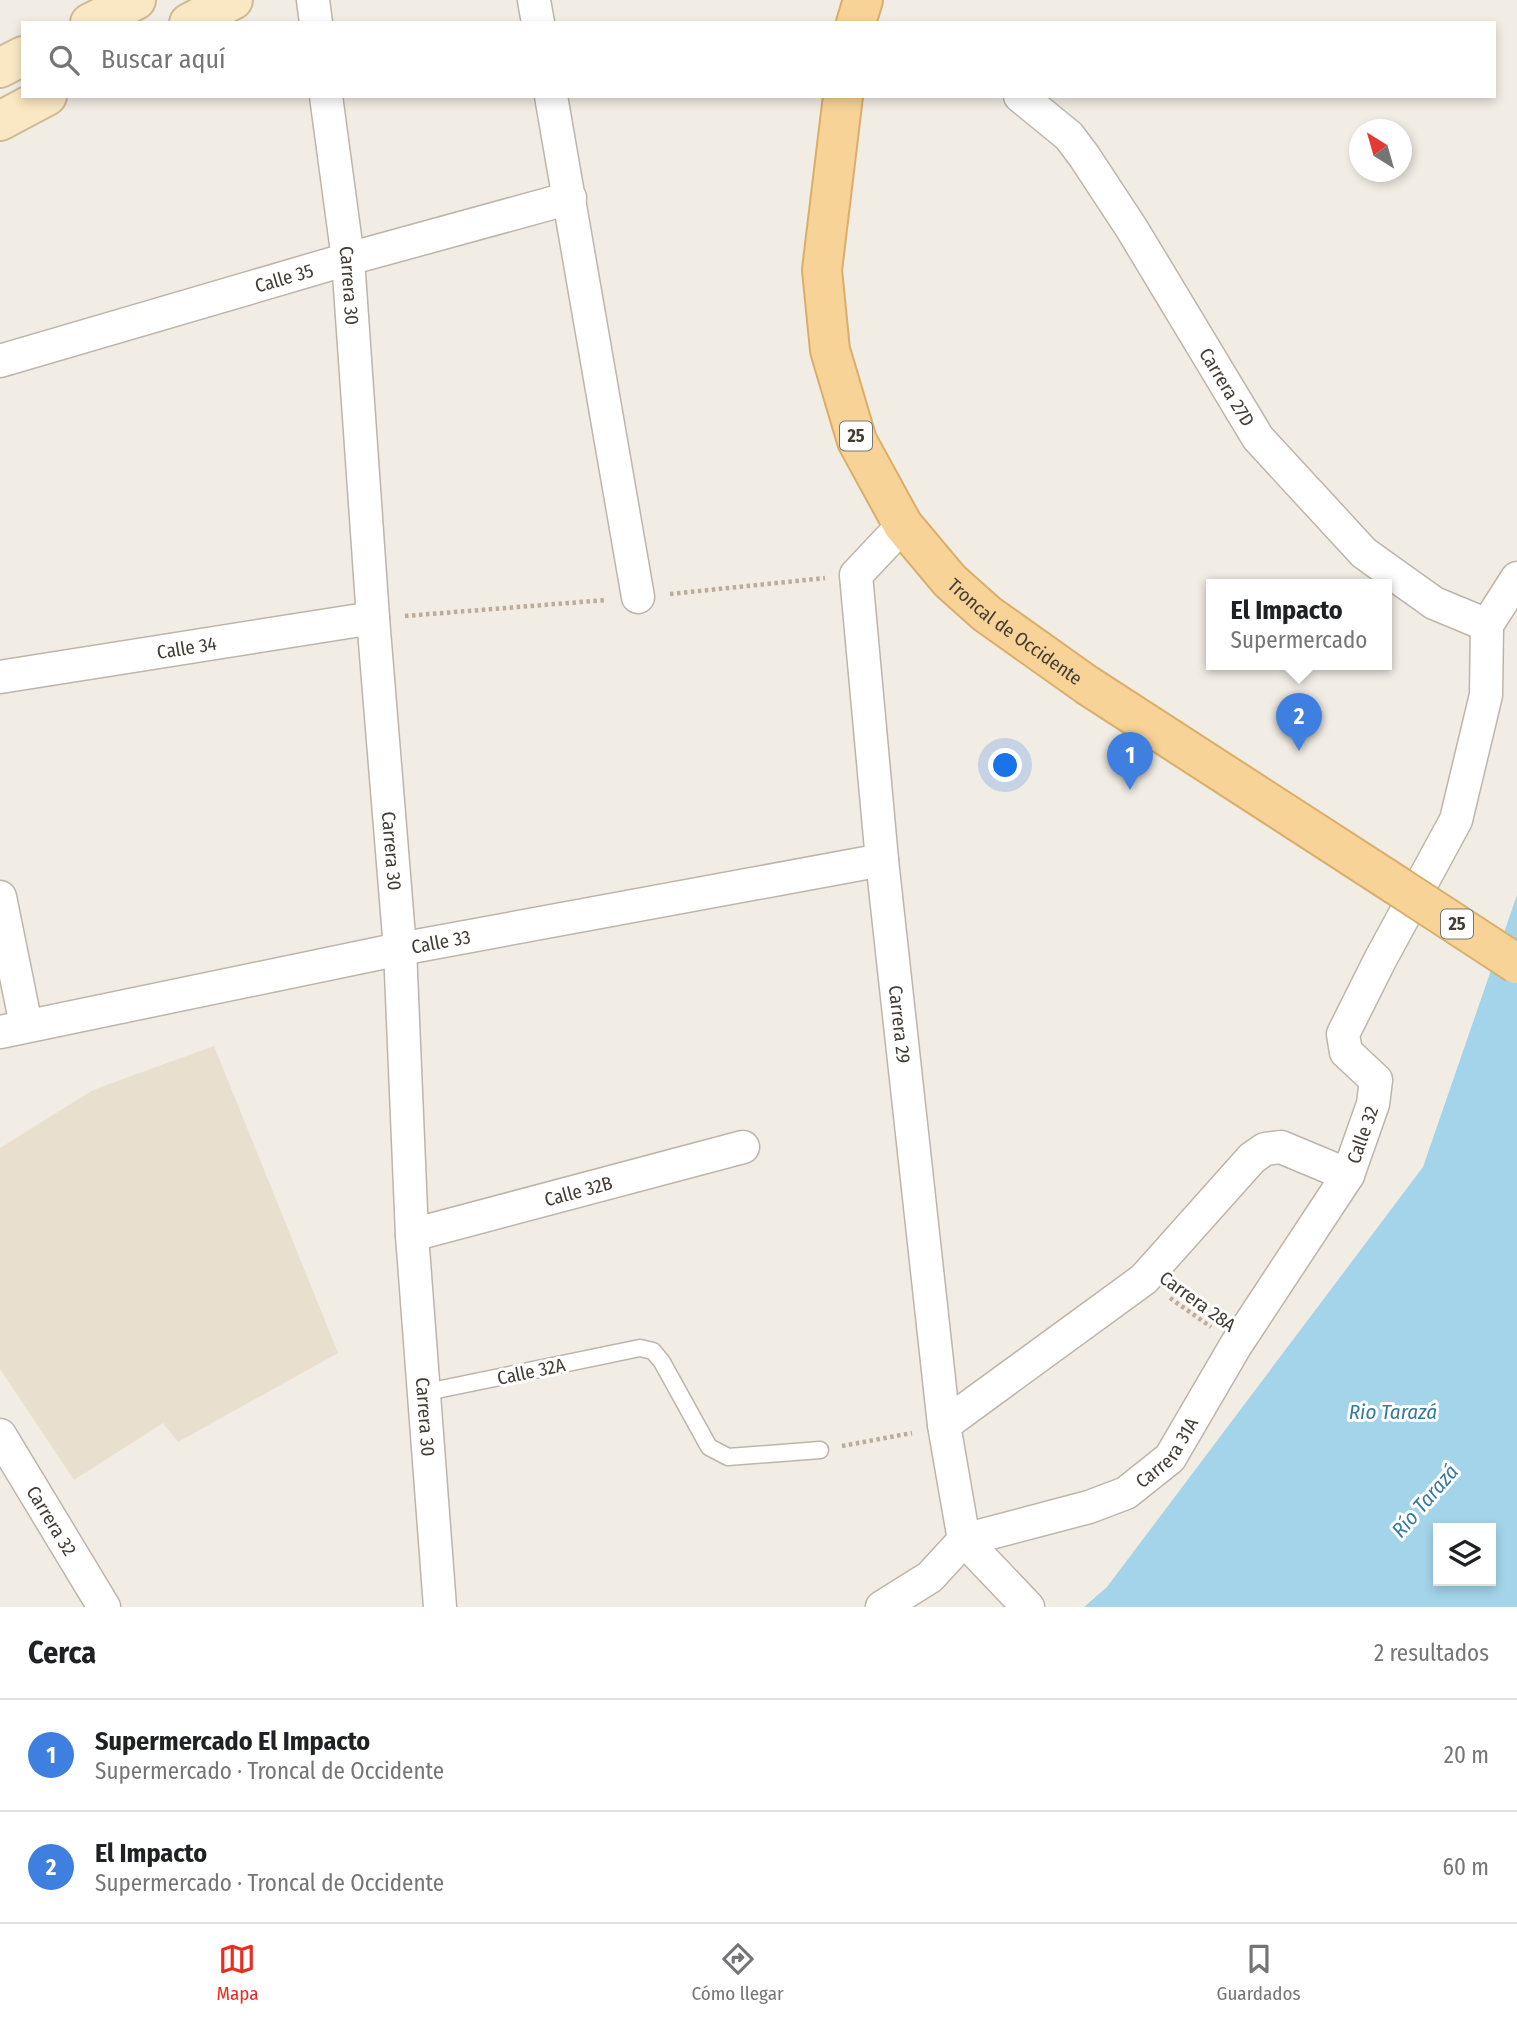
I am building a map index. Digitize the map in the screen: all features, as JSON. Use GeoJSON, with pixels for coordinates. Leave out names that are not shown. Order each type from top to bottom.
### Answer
{"type":"FeatureCollection","features":[{"type":"Feature","properties":{"kind":"main road"},"geometry":{"type":"LineString","coordinates":[[857,21],[863,0]]}},
{"type":"Feature","properties":{"kind":"main road","name":"Troncal de Occidente"},"geometry":{"type":"LineString","coordinates":[[843,98],[822,270],[830,350],[857,441],[903,525],[950,581],[987,614],[1087,685],[1517,964]]}},
{"type":"Feature","properties":{"kind":"street"},"geometry":{"type":"LineString","coordinates":[[94,21],[136,0]]}},
{"type":"Feature","properties":{"kind":"street"},"geometry":{"type":"LineString","coordinates":[[193,21],[233,0]]}},
{"type":"Feature","properties":{"kind":"street"},"geometry":{"type":"LineString","coordinates":[[313,0],[316,21]]}},
{"type":"Feature","properties":{"kind":"street"},"geometry":{"type":"LineString","coordinates":[[534,0],[538,21]]}},
{"type":"Feature","properties":{"kind":"street"},"geometry":{"type":"LineString","coordinates":[[0,68],[21,58]]}},
{"type":"Feature","properties":{"kind":"street"},"geometry":{"type":"LineString","coordinates":[[0,121],[43,98]]}},
{"type":"Feature","properties":{"kind":"street","name":"Carrera 30"},"geometry":{"type":"LineString","coordinates":[[326,98],[348,259],[400,949],[412,1236],[440,1607]]}},
{"type":"Feature","properties":{"kind":"street"},"geometry":{"type":"LineString","coordinates":[[551,98],[638,597]]}},
{"type":"Feature","properties":{"kind":"street","name":"Carrera 27D"},"geometry":{"type":"LineString","coordinates":[[1022,98],[1069,136],[1084,156],[1139,240],[1258,438],[1364,553],[1434,603],[1487,625]]}},
{"type":"Feature","properties":{"kind":"street","name":"Calle 35"},"geometry":{"type":"LineString","coordinates":[[0,361],[348,259],[570,198]]}},
{"type":"Feature","properties":{"kind":"street","name":"Carrera 29"},"geometry":{"type":"LineString","coordinates":[[903,525],[856,575],[882,860],[944,1426],[964,1540]]}},
{"type":"Feature","properties":{"kind":"street"},"geometry":{"type":"LineString","coordinates":[[1487,625],[1517,578]]}},
{"type":"Feature","properties":{"kind":"street","name":"Calle 34"},"geometry":{"type":"LineString","coordinates":[[0,677],[373,618]]}},
{"type":"Feature","properties":{"kind":"street","name":"Calle 32"},"geometry":{"type":"LineString","coordinates":[[944,1426],[1144,1279],[1252,1158],[1265,1149],[1281,1147],[1348,1175],[1373,1104],[1376,1080],[1346,1052],[1343,1034],[1456,820],[1486,695],[1487,625]]}},
{"type":"Feature","properties":{"kind":"street","name":"Calle 33"},"geometry":{"type":"LineString","coordinates":[[13,1029],[400,949],[882,860]]}},
{"type":"Feature","properties":{"kind":"street"},"geometry":{"type":"LineString","coordinates":[[0,897],[13,1029]]}},
{"type":"Feature","properties":{"kind":"street","name":"Calle 32B"},"geometry":{"type":"LineString","coordinates":[[412,1236],[743,1147]]}},
{"type":"Feature","properties":{"kind":"street","name":"Carrera 31A"},"geometry":{"type":"LineString","coordinates":[[964,1540],[1090,1507],[1126,1493],[1170,1458],[1236,1345],[1348,1175]]}},
{"type":"Feature","properties":{"kind":"street","name":"Carrera 32"},"geometry":{"type":"LineString","coordinates":[[0,1435],[104,1607]]}},
{"type":"Feature","properties":{"kind":"street"},"geometry":{"type":"LineString","coordinates":[[882,1607],[930,1577],[964,1540],[1028,1607]]}},
{"type":"Feature","properties":{"kind":"lane","name":"Calle 32A"},"geometry":{"type":"LineString","coordinates":[[422,1393],[640,1348],[653,1351],[662,1362],[709,1447],[728,1457],[820,1451]]}},
{"type":"Feature","properties":{"kind":"path","name":"Carrera 28A"},"geometry":{"type":"LineString","coordinates":[[1144,1279],[1236,1345]]}},
{"type":"Feature","properties":{"kind":"path"},"geometry":{"type":"LineString","coordinates":[[820,1451],[944,1426]]}},
{"type":"Feature","properties":{"kind":"shaded area"},"geometry":{"type":"Polygon","coordinates":[[[214,1046],[338,1353],[178,1442],[163,1423],[74,1480],[0,1369],[0,1148],[93,1090],[214,1046]]]}},
{"type":"Feature","properties":{"kind":"water","name":"Rio Tarazá"},"geometry":{"type":"Polygon","coordinates":[[[1517,895],[1517,1607],[1084,1607],[1107,1587],[1423,1167],[1517,895]]]}},
{"type":"Feature","properties":{"kind":"place","name":"El Impacto"},"geometry":{"type":"Point","coordinates":[1299,751]}},
{"type":"Feature","properties":{"kind":"place","name":"Supermercado El Impacto"},"geometry":{"type":"Point","coordinates":[1130,790]}},
{"type":"Feature","properties":{"kind":"water label","name":"Río Tarazá"},"geometry":{"type":"Point","coordinates":[1425,1501]}}]}
